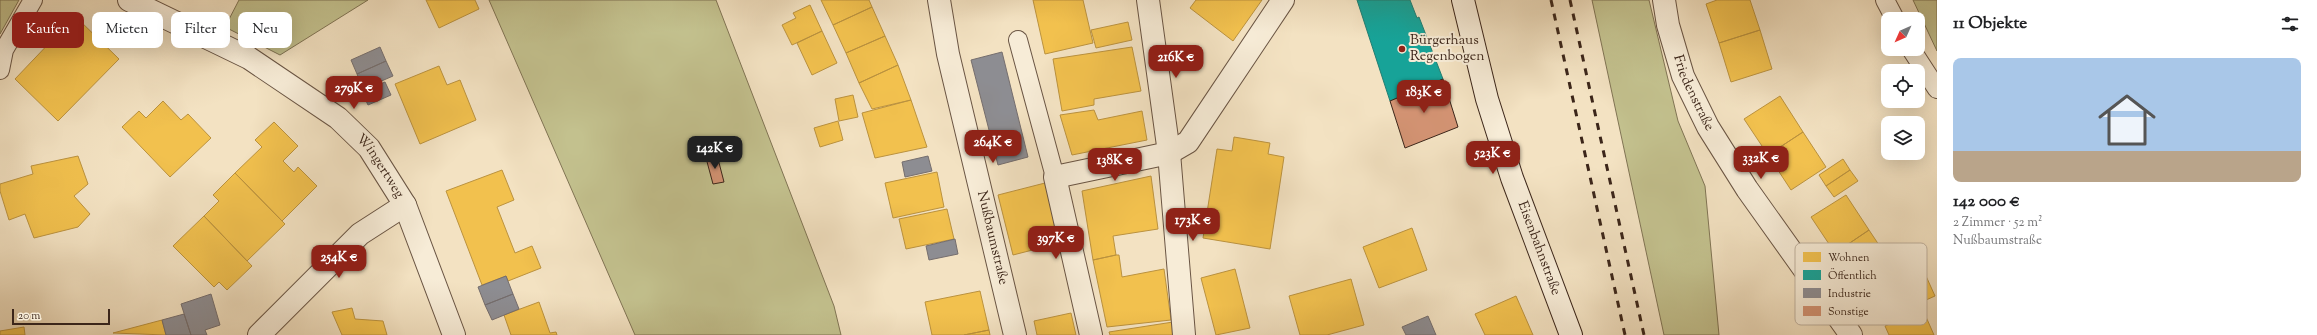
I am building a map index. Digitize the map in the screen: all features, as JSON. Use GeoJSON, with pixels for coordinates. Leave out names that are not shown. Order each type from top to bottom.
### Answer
{"type":"FeatureCollection","features":[{"type":"Feature","properties":{"kind":"street","name":"Wingertweg"},"geometry":{"type":"LineString","coordinates":[[129,0],[250,58],[338,118],[369,148],[404,205],[454,335]]}},
{"type":"Feature","properties":{"kind":"street","name":"Nußbaumstraße"},"geometry":{"type":"LineString","coordinates":[[939,0],[948,54],[1015,335]]}},
{"type":"Feature","properties":{"kind":"street"},"geometry":{"type":"LineString","coordinates":[[1148,0],[1169,153],[1184,335]]}},
{"type":"Feature","properties":{"kind":"street"},"geometry":{"type":"LineString","coordinates":[[1091,335],[1055,177],[1169,153],[1188,142],[1283,0]]}},
{"type":"Feature","properties":{"kind":"street","name":"Eisenbahnstraße"},"geometry":{"type":"LineString","coordinates":[[1463,0],[1487,99],[1512,178],[1571,335]]}},
{"type":"Feature","properties":{"kind":"street","name":"Friedenstraße"},"geometry":{"type":"LineString","coordinates":[[1664,0],[1668,25],[1682,76],[1708,127],[1747,189],[1795,256]]}},
{"type":"Feature","properties":{"kind":"street"},"geometry":{"type":"LineString","coordinates":[[259,335],[360,234],[404,205]]}},
{"type":"Feature","properties":{"kind":"street","name":"Friedenstraße"},"geometry":{"type":"LineString","coordinates":[[1844,325],[1851,335]]}},
{"type":"Feature","properties":{"kind":"lane"},"geometry":{"type":"LineString","coordinates":[[0,70],[4,50],[33,0]]}},
{"type":"Feature","properties":{"kind":"lane"},"geometry":{"type":"LineString","coordinates":[[1885,0],[1891,12]]}},
{"type":"Feature","properties":{"kind":"lane"},"geometry":{"type":"LineString","coordinates":[[1018,40],[1055,177]]}},
{"type":"Feature","properties":{"kind":"lane"},"geometry":{"type":"LineString","coordinates":[[1916,56],[1937,89]]}},
{"type":"Feature","properties":{"kind":"shaded area"},"geometry":{"type":"Polygon","coordinates":[[[0,0],[19,0],[12,12],[0,34],[0,0]]]}},
{"type":"Feature","properties":{"kind":"shaded area"},"geometry":{"type":"Polygon","coordinates":[[[239,0],[368,0],[292,48],[292,12],[238,12],[238,34],[230,30],[230,17],[239,0]]]}},
{"type":"Feature","properties":{"kind":"shaded area"},"geometry":{"type":"Polygon","coordinates":[[[489,0],[716,0],[834,306],[841,335],[635,335],[489,0]]]}},
{"type":"Feature","properties":{"kind":"shaded area"},"geometry":{"type":"Polygon","coordinates":[[[1592,0],[1649,0],[1678,121],[1705,186],[1719,335],[1664,335],[1592,0]]]}},
{"type":"Feature","properties":{"kind":"shaded area"},"geometry":{"type":"Polygon","coordinates":[[[1913,0],[1937,0],[1937,51],[1925,26],[1925,12],[1919,12],[1913,0]]]}},
{"type":"Feature","properties":{"kind":"shaded area"},"geometry":{"type":"Polygon","coordinates":[[[266,48],[291,48],[280,55],[266,48]]]}},
{"type":"Feature","properties":{"kind":"building: Wohnen"},"geometry":{"type":"Polygon","coordinates":[[[426,0],[475,0],[479,9],[439,28],[426,0]]]}},
{"type":"Feature","properties":{"kind":"building: Wohnen"},"geometry":{"type":"Polygon","coordinates":[[[821,0],[869,0],[872,7],[833,25],[821,0]]]}},
{"type":"Feature","properties":{"kind":"building: Wohnen"},"geometry":{"type":"Polygon","coordinates":[[[1033,0],[1083,0],[1093,43],[1045,54],[1033,0]]]}},
{"type":"Feature","properties":{"kind":"building: Wohnen"},"geometry":{"type":"Polygon","coordinates":[[[1196,0],[1262,0],[1233,41],[1190,8],[1196,0]]]}},
{"type":"Feature","properties":{"kind":"building: Wohnen"},"geometry":{"type":"Polygon","coordinates":[[[1717,0],[1750,0],[1760,30],[1719,43],[1706,4],[1717,0]]]}},
{"type":"Feature","properties":{"kind":"building: Wohnen"},"geometry":{"type":"Polygon","coordinates":[[[810,5],[822,31],[792,45],[782,25],[796,18],[793,13],[810,5]]]}},
{"type":"Feature","properties":{"kind":"building: Wohnen"},"geometry":{"type":"Polygon","coordinates":[[[872,7],[885,36],[846,53],[833,25],[872,7]]]}},
{"type":"Feature","properties":{"kind":"building: Wohnen"},"geometry":{"type":"Polygon","coordinates":[[[1128,22],[1132,40],[1096,48],[1091,30],[1128,22]]]}},
{"type":"Feature","properties":{"kind":"building: Wohnen"},"geometry":{"type":"Polygon","coordinates":[[[84,25],[92,33],[92,48],[108,48],[119,59],[58,121],[15,79],[45,48],[84,48],[84,25]]]}},
{"type":"Feature","properties":{"kind":"building: Wohnen"},"geometry":{"type":"Polygon","coordinates":[[[1760,30],[1772,69],[1731,82],[1719,43],[1760,30]]]}},
{"type":"Feature","properties":{"kind":"building: Wohnen"},"geometry":{"type":"Polygon","coordinates":[[[822,31],[837,63],[812,75],[797,43],[822,31]]]}},
{"type":"Feature","properties":{"kind":"building: Wohnen"},"geometry":{"type":"Polygon","coordinates":[[[885,36],[898,65],[859,83],[846,53],[885,36]]]}},
{"type":"Feature","properties":{"kind":"building: Wohnen"},"geometry":{"type":"Polygon","coordinates":[[[1132,47],[1141,91],[1094,99],[1094,105],[1062,111],[1053,59],[1132,47]]]}},
{"type":"Feature","properties":{"kind":"building: Wohnen"},"geometry":{"type":"Polygon","coordinates":[[[898,65],[911,100],[872,109],[859,83],[898,65]]]}},
{"type":"Feature","properties":{"kind":"building: Wohnen"},"geometry":{"type":"Polygon","coordinates":[[[439,66],[447,85],[460,80],[476,120],[420,144],[395,84],[439,66]]]}},
{"type":"Feature","properties":{"kind":"building: Wohnen"},"geometry":{"type":"Polygon","coordinates":[[[853,95],[858,117],[839,121],[835,99],[853,95]]]}},
{"type":"Feature","properties":{"kind":"building: Wohnen"},"geometry":{"type":"Polygon","coordinates":[[[1780,96],[1803,132],[1768,155],[1744,119],[1780,96]]]}},
{"type":"Feature","properties":{"kind":"building: Wohnen"},"geometry":{"type":"Polygon","coordinates":[[[911,100],[927,147],[875,158],[862,113],[911,100]]]}},
{"type":"Feature","properties":{"kind":"building: Wohnen"},"geometry":{"type":"Polygon","coordinates":[[[163,101],[181,120],[188,114],[211,138],[170,177],[122,127],[139,111],[146,118],[163,101]]]}},
{"type":"Feature","properties":{"kind":"building: Wohnen"},"geometry":{"type":"Polygon","coordinates":[[[1094,110],[1098,120],[1142,111],[1147,140],[1072,155],[1060,115],[1094,110]]]}},
{"type":"Feature","properties":{"kind":"building: Wohnen"},"geometry":{"type":"Polygon","coordinates":[[[838,121],[843,140],[820,147],[814,128],[838,121]]]}},
{"type":"Feature","properties":{"kind":"building: Wohnen"},"geometry":{"type":"Polygon","coordinates":[[[274,122],[298,146],[283,161],[294,172],[298,167],[317,186],[282,221],[235,173],[262,147],[255,140],[274,122]]]}},
{"type":"Feature","properties":{"kind":"building: Wohnen"},"geometry":{"type":"Polygon","coordinates":[[[1803,132],[1826,167],[1791,190],[1768,155],[1803,132]]]}},
{"type":"Feature","properties":{"kind":"building: Wohnen"},"geometry":{"type":"Polygon","coordinates":[[[1234,137],[1270,143],[1268,154],[1284,157],[1270,249],[1203,238],[1217,149],[1232,151],[1234,137]]]}},
{"type":"Feature","properties":{"kind":"building: Wohnen"},"geometry":{"type":"Polygon","coordinates":[[[78,156],[88,184],[74,196],[90,214],[78,227],[34,238],[25,214],[9,220],[0,191],[0,184],[33,174],[31,166],[78,156]]]}},
{"type":"Feature","properties":{"kind":"building: Wohnen"},"geometry":{"type":"Polygon","coordinates":[[[1843,159],[1850,170],[1826,186],[1819,175],[1843,159]]]}},
{"type":"Feature","properties":{"kind":"building: Wohnen"},"geometry":{"type":"Polygon","coordinates":[[[502,170],[514,200],[497,207],[515,253],[532,246],[541,268],[508,281],[506,276],[482,285],[446,191],[502,170]]]}},
{"type":"Feature","properties":{"kind":"building: Wohnen"},"geometry":{"type":"Polygon","coordinates":[[[1850,170],[1858,181],[1834,197],[1826,186],[1850,170]]]}},
{"type":"Feature","properties":{"kind":"building: Wohnen"},"geometry":{"type":"Polygon","coordinates":[[[937,172],[944,207],[893,218],[885,183],[937,172]]]}},
{"type":"Feature","properties":{"kind":"building: Wohnen"},"geometry":{"type":"Polygon","coordinates":[[[235,173],[285,224],[247,261],[204,216],[219,201],[213,195],[235,173]]]}},
{"type":"Feature","properties":{"kind":"building: Wohnen"},"geometry":{"type":"Polygon","coordinates":[[[1151,176],[1158,229],[1113,236],[1116,255],[1093,260],[1082,191],[1151,176]]]}},
{"type":"Feature","properties":{"kind":"building: Wohnen"},"geometry":{"type":"Polygon","coordinates":[[[1045,183],[1060,243],[1013,255],[998,195],[1045,183]]]}},
{"type":"Feature","properties":{"kind":"building: Wohnen"},"geometry":{"type":"Polygon","coordinates":[[[1846,195],[1869,230],[1850,243],[1828,243],[1811,217],[1846,195]]]}},
{"type":"Feature","properties":{"kind":"building: Wohnen"},"geometry":{"type":"Polygon","coordinates":[[[947,209],[954,239],[906,249],[899,219],[947,209]]]}},
{"type":"Feature","properties":{"kind":"building: Wohnen"},"geometry":{"type":"Polygon","coordinates":[[[204,216],[252,266],[227,290],[219,282],[214,287],[173,246],[204,216]]]}},
{"type":"Feature","properties":{"kind":"building: Wohnen"},"geometry":{"type":"Polygon","coordinates":[[[1412,228],[1427,270],[1379,288],[1363,247],[1412,228]]]}},
{"type":"Feature","properties":{"kind":"building: Wohnen"},"geometry":{"type":"Polygon","coordinates":[[[1869,230],[1878,243],[1850,243],[1869,230]]]}},
{"type":"Feature","properties":{"kind":"building: Wohnen"},"geometry":{"type":"Polygon","coordinates":[[[1119,255],[1122,277],[1164,269],[1171,320],[1107,327],[1093,260],[1119,255]]]}},
{"type":"Feature","properties":{"kind":"building: Wohnen"},"geometry":{"type":"Polygon","coordinates":[[[1235,269],[1250,328],[1216,335],[1201,278],[1235,269]]]}},
{"type":"Feature","properties":{"kind":"building: Wohnen"},"geometry":{"type":"Polygon","coordinates":[[[1927,278],[1935,296],[1927,300],[1927,278]]]}},
{"type":"Feature","properties":{"kind":"building: Wohnen"},"geometry":{"type":"Polygon","coordinates":[[[1351,279],[1364,325],[1327,335],[1300,335],[1289,296],[1351,279]]]}},
{"type":"Feature","properties":{"kind":"building: Wohnen"},"geometry":{"type":"Polygon","coordinates":[[[980,291],[989,330],[964,335],[932,335],[925,302],[980,291]]]}},
{"type":"Feature","properties":{"kind":"building: Wohnen"},"geometry":{"type":"Polygon","coordinates":[[[1516,296],[1533,335],[1485,335],[1475,314],[1516,296]]]}},
{"type":"Feature","properties":{"kind":"building: Wohnen"},"geometry":{"type":"Polygon","coordinates":[[[539,302],[550,333],[556,332],[557,335],[511,335],[504,315],[539,302]]]}},
{"type":"Feature","properties":{"kind":"building: Wohnen"},"geometry":{"type":"Polygon","coordinates":[[[352,308],[355,319],[383,321],[387,335],[342,335],[332,312],[352,308]]]}},
{"type":"Feature","properties":{"kind":"building: Wohnen"},"geometry":{"type":"Polygon","coordinates":[[[1071,313],[1076,335],[1037,335],[1034,321],[1071,313]]]}},
{"type":"Feature","properties":{"kind":"building: Wohnen"},"geometry":{"type":"Polygon","coordinates":[[[1927,319],[1934,335],[1889,335],[1885,326],[1927,325],[1927,319]]]}},
{"type":"Feature","properties":{"kind":"building: Wohnen"},"geometry":{"type":"Polygon","coordinates":[[[162,320],[166,335],[113,333],[162,320]]]}},
{"type":"Feature","properties":{"kind":"building: Wohnen"},"geometry":{"type":"Polygon","coordinates":[[[1173,322],[1174,335],[1110,335],[1109,332],[1173,322]]]}},
{"type":"Feature","properties":{"kind":"building: Wohnen"},"geometry":{"type":"Polygon","coordinates":[[[24,327],[25,335],[0,335],[0,331],[24,327]]]}},
{"type":"Feature","properties":{"kind":"building: Wohnen"},"geometry":{"type":"Polygon","coordinates":[[[989,330],[990,335],[964,335],[989,330]]]}},
{"type":"Feature","properties":{"kind":"building: Öffentlich","name":"Bürgerhaus Regenbogen"},"geometry":{"type":"Polygon","coordinates":[[[1357,0],[1410,0],[1417,18],[1419,17],[1443,79],[1390,101],[1357,0]]]}},
{"type":"Feature","properties":{"kind":"building: Industrie"},"geometry":{"type":"Polygon","coordinates":[[[380,47],[386,61],[357,74],[351,60],[380,47]]]}},
{"type":"Feature","properties":{"kind":"building: Industrie"},"geometry":{"type":"Polygon","coordinates":[[[1002,52],[1028,157],[998,165],[971,60],[1002,52]]]}},
{"type":"Feature","properties":{"kind":"building: Industrie"},"geometry":{"type":"Polygon","coordinates":[[[386,61],[393,76],[363,89],[357,74],[386,61]]]}},
{"type":"Feature","properties":{"kind":"building: Industrie"},"geometry":{"type":"Polygon","coordinates":[[[385,82],[391,95],[368,105],[362,92],[385,82]]]}},
{"type":"Feature","properties":{"kind":"building: Industrie"},"geometry":{"type":"Polygon","coordinates":[[[928,156],[932,171],[905,177],[902,162],[928,156]]]}},
{"type":"Feature","properties":{"kind":"building: Industrie"},"geometry":{"type":"Polygon","coordinates":[[[955,239],[958,254],[929,260],[926,246],[955,239]]]}},
{"type":"Feature","properties":{"kind":"building: Industrie"},"geometry":{"type":"Polygon","coordinates":[[[506,276],[513,294],[485,305],[478,287],[506,276]]]}},
{"type":"Feature","properties":{"kind":"building: Industrie"},"geometry":{"type":"Polygon","coordinates":[[[211,294],[220,325],[205,330],[207,335],[191,335],[181,304],[211,294]]]}},
{"type":"Feature","properties":{"kind":"building: Industrie"},"geometry":{"type":"Polygon","coordinates":[[[513,294],[519,309],[492,320],[485,305],[513,294]]]}},
{"type":"Feature","properties":{"kind":"building: Industrie"},"geometry":{"type":"Polygon","coordinates":[[[184,314],[191,335],[166,335],[162,320],[184,314]]]}},
{"type":"Feature","properties":{"kind":"building: Industrie"},"geometry":{"type":"Polygon","coordinates":[[[1428,316],[1436,335],[1406,335],[1402,327],[1428,316]]]}},
{"type":"Feature","properties":{"kind":"building: Sonstige"},"geometry":{"type":"Polygon","coordinates":[[[1443,79],[1458,127],[1405,148],[1390,101],[1443,79]]]}},
{"type":"Feature","properties":{"kind":"building: Sonstige"},"geometry":{"type":"Polygon","coordinates":[[[717,155],[724,182],[713,184],[706,158],[717,155]]]}},
{"type":"Feature","properties":{"kind":"railway"},"geometry":{"type":"LineString","coordinates":[[1551,0],[1625,335]]}},
{"type":"Feature","properties":{"kind":"railway"},"geometry":{"type":"LineString","coordinates":[[1570,0],[1644,335]]}},
{"type":"Feature","properties":{"kind":"place","name":"Bürgerhaus Regenbogen"},"geometry":{"type":"Point","coordinates":[1402,49]}}]}
